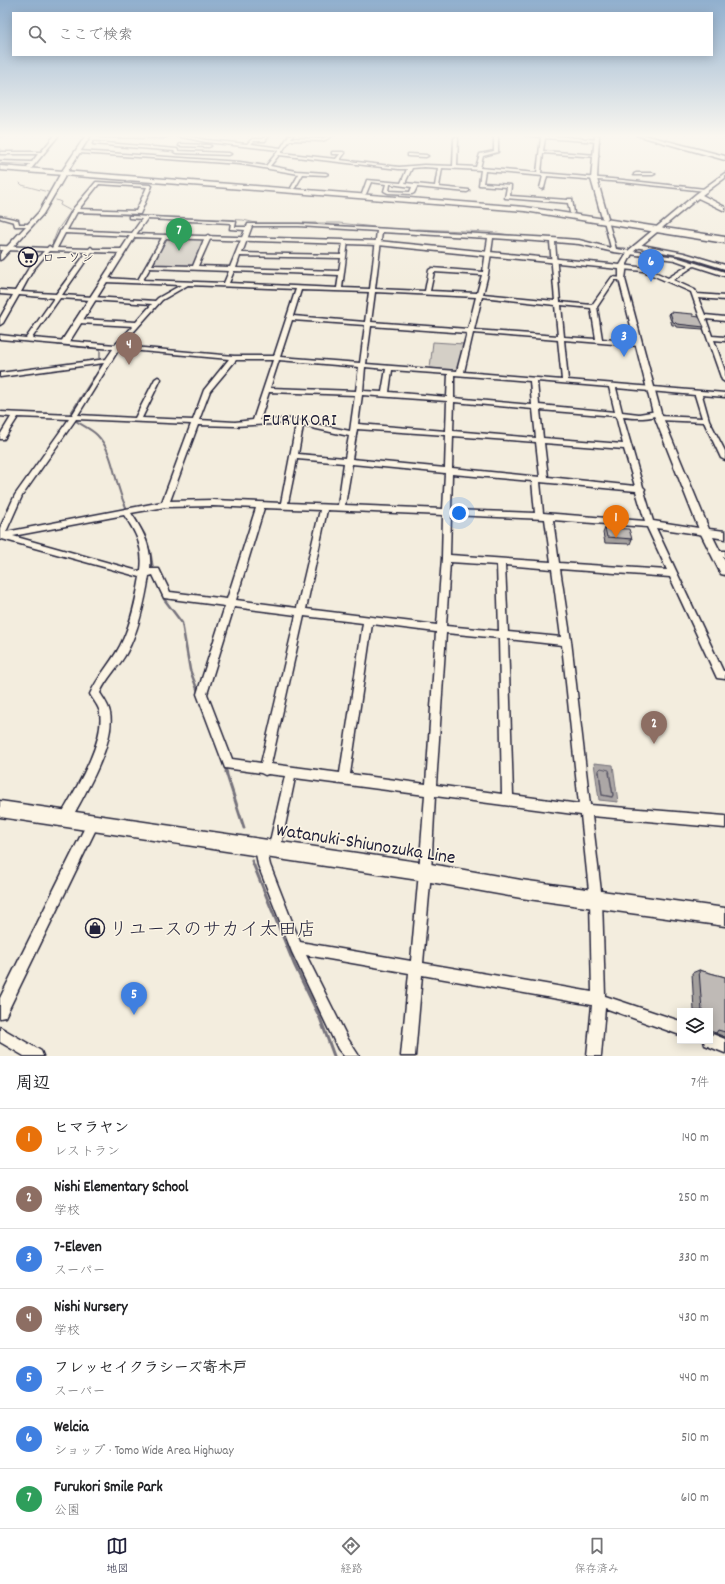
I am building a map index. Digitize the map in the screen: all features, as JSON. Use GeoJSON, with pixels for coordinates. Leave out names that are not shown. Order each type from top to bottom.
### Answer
{"type":"FeatureCollection","features":[{"type":"Feature","properties":{"kind":"highway"},"geometry":{"type":"LineString","coordinates":[[220,184],[494,206],[605,219]]}},
{"type":"Feature","properties":{"kind":"highway"},"geometry":{"type":"LineString","coordinates":[[240,184],[502,205],[572,213],[725,239]]}},
{"type":"Feature","properties":{"kind":"main road","name":"Watanuki-Shiunozuka Line"},"geometry":{"type":"LineString","coordinates":[[0,809],[425,872],[521,889],[725,917]]}},
{"type":"Feature","properties":{"kind":"street"},"geometry":{"type":"LineString","coordinates":[[0,258],[48,203],[58,184]]}},
{"type":"Feature","properties":{"kind":"street"},"geometry":{"type":"LineString","coordinates":[[0,323],[32,269],[51,248],[74,212],[97,184]]}},
{"type":"Feature","properties":{"kind":"street"},"geometry":{"type":"LineString","coordinates":[[74,212],[138,212],[150,186],[120,184]]}},
{"type":"Feature","properties":{"kind":"street"},"geometry":{"type":"LineString","coordinates":[[293,188],[295,184]]}},
{"type":"Feature","properties":{"kind":"street"},"geometry":{"type":"LineString","coordinates":[[364,194],[368,184]]}},
{"type":"Feature","properties":{"kind":"street"},"geometry":{"type":"LineString","coordinates":[[388,184],[386,191],[388,192],[412,193],[415,186]]}},
{"type":"Feature","properties":{"kind":"street"},"geometry":{"type":"LineString","coordinates":[[406,184],[467,191]]}},
{"type":"Feature","properties":{"kind":"street"},"geometry":{"type":"LineString","coordinates":[[485,184],[509,186],[507,197],[570,201],[572,213]]}},
{"type":"Feature","properties":{"kind":"street"},"geometry":{"type":"LineString","coordinates":[[595,184],[614,250]]}},
{"type":"Feature","properties":{"kind":"street"},"geometry":{"type":"LineString","coordinates":[[647,184],[705,190]]}},
{"type":"Feature","properties":{"kind":"street"},"geometry":{"type":"LineString","coordinates":[[713,184],[631,251],[622,266],[622,279],[658,415],[705,532],[720,554],[725,571]]}},
{"type":"Feature","properties":{"kind":"street"},"geometry":{"type":"LineString","coordinates":[[698,195],[725,209]]}},
{"type":"Feature","properties":{"kind":"street"},"geometry":{"type":"LineString","coordinates":[[74,212],[145,218],[234,222],[232,228],[249,229]]}},
{"type":"Feature","properties":{"kind":"street"},"geometry":{"type":"LineString","coordinates":[[0,217],[16,221],[17,225],[30,225]]}},
{"type":"Feature","properties":{"kind":"street"},"geometry":{"type":"LineString","coordinates":[[65,342],[145,218]]}},
{"type":"Feature","properties":{"kind":"street"},"geometry":{"type":"LineString","coordinates":[[226,285],[244,238],[252,225],[299,225],[579,242],[614,250],[631,251],[676,259],[725,274]]}},
{"type":"Feature","properties":{"kind":"street"},"geometry":{"type":"LineString","coordinates":[[341,508],[363,366],[380,230]]}},
{"type":"Feature","properties":{"kind":"street"},"geometry":{"type":"LineString","coordinates":[[62,232],[378,243],[644,269],[691,289],[703,317],[725,380]]}},
{"type":"Feature","properties":{"kind":"street"},"geometry":{"type":"LineString","coordinates":[[139,282],[165,236]]}},
{"type":"Feature","properties":{"kind":"street"},"geometry":{"type":"LineString","coordinates":[[194,268],[208,237]]}},
{"type":"Feature","properties":{"kind":"street"},"geometry":{"type":"LineString","coordinates":[[460,373],[485,274],[491,237]]}},
{"type":"Feature","properties":{"kind":"street"},"geometry":{"type":"LineString","coordinates":[[552,240],[565,382]]}},
{"type":"Feature","properties":{"kind":"street"},"geometry":{"type":"LineString","coordinates":[[338,290],[346,242]]}},
{"type":"Feature","properties":{"kind":"street"},"geometry":{"type":"LineString","coordinates":[[637,246],[684,255],[725,267]]}},
{"type":"Feature","properties":{"kind":"street"},"geometry":{"type":"LineString","coordinates":[[0,248],[51,248],[123,251]]}},
{"type":"Feature","properties":{"kind":"street"},"geometry":{"type":"LineString","coordinates":[[28,339],[91,249]]}},
{"type":"Feature","properties":{"kind":"street"},"geometry":{"type":"LineString","coordinates":[[238,254],[344,257]]}},
{"type":"Feature","properties":{"kind":"street"},"geometry":{"type":"LineString","coordinates":[[669,280],[694,264]]}},
{"type":"Feature","properties":{"kind":"street"},"geometry":{"type":"LineString","coordinates":[[148,266],[341,273]]}},
{"type":"Feature","properties":{"kind":"street"},"geometry":{"type":"LineString","coordinates":[[427,293],[432,270],[485,274]]}},
{"type":"Feature","properties":{"kind":"street"},"geometry":{"type":"LineString","coordinates":[[599,341],[594,307],[614,278],[622,279]]}},
{"type":"Feature","properties":{"kind":"street"},"geometry":{"type":"LineString","coordinates":[[105,280],[480,295],[594,307]]}},
{"type":"Feature","properties":{"kind":"street"},"geometry":{"type":"LineString","coordinates":[[1,537],[19,495],[73,418],[117,347],[160,299],[186,284]]}},
{"type":"Feature","properties":{"kind":"street"},"geometry":{"type":"LineString","coordinates":[[256,422],[299,288]]}},
{"type":"Feature","properties":{"kind":"street"},"geometry":{"type":"LineString","coordinates":[[0,292],[18,292],[92,300],[156,303]]}},
{"type":"Feature","properties":{"kind":"street"},"geometry":{"type":"LineString","coordinates":[[695,296],[725,298]]}},
{"type":"Feature","properties":{"kind":"street"},"geometry":{"type":"LineString","coordinates":[[703,317],[725,319]]}},
{"type":"Feature","properties":{"kind":"street"},"geometry":{"type":"LineString","coordinates":[[290,318],[639,344]]}},
{"type":"Feature","properties":{"kind":"street"},"geometry":{"type":"LineString","coordinates":[[79,321],[138,324]]}},
{"type":"Feature","properties":{"kind":"street"},"geometry":{"type":"LineString","coordinates":[[0,337],[234,358],[276,358],[725,395]]}},
{"type":"Feature","properties":{"kind":"street"},"geometry":{"type":"LineString","coordinates":[[710,338],[725,339]]}},
{"type":"Feature","properties":{"kind":"street"},"geometry":{"type":"LineString","coordinates":[[165,504],[207,390],[234,358]]}},
{"type":"Feature","properties":{"kind":"street"},"geometry":{"type":"LineString","coordinates":[[0,375],[99,361],[109,361]]}},
{"type":"Feature","properties":{"kind":"street"},"geometry":{"type":"LineString","coordinates":[[385,394],[388,367]]}},
{"type":"Feature","properties":{"kind":"street"},"geometry":{"type":"LineString","coordinates":[[408,1056],[425,872],[440,629],[446,558],[451,372]]}},
{"type":"Feature","properties":{"kind":"street"},"geometry":{"type":"LineString","coordinates":[[533,379],[539,440],[539,516]]}},
{"type":"Feature","properties":{"kind":"street"},"geometry":{"type":"LineString","coordinates":[[137,420],[158,380]]}},
{"type":"Feature","properties":{"kind":"street"},"geometry":{"type":"LineString","coordinates":[[612,386],[627,447],[641,489],[650,524],[720,675],[725,675]]}},
{"type":"Feature","properties":{"kind":"street"},"geometry":{"type":"LineString","coordinates":[[267,390],[385,394],[639,416],[658,415],[706,420]]}},
{"type":"Feature","properties":{"kind":"street"},"geometry":{"type":"LineString","coordinates":[[698,393],[706,420],[724,454]]}},
{"type":"Feature","properties":{"kind":"street"},"geometry":{"type":"LineString","coordinates":[[0,414],[235,424],[290,421],[352,430],[449,432],[627,447]]}},
{"type":"Feature","properties":{"kind":"street"},"geometry":{"type":"LineString","coordinates":[[2,437],[16,415]]}},
{"type":"Feature","properties":{"kind":"street"},"geometry":{"type":"LineString","coordinates":[[284,506],[295,456],[300,423]]}},
{"type":"Feature","properties":{"kind":"street"},"geometry":{"type":"LineString","coordinates":[[295,456],[641,489]]}},
{"type":"Feature","properties":{"kind":"street"},"geometry":{"type":"LineString","coordinates":[[1,537],[165,504],[213,503],[539,516],[650,524],[725,535]]}},
{"type":"Feature","properties":{"kind":"street"},"geometry":{"type":"LineString","coordinates":[[261,505],[202,694],[229,764],[265,770],[291,772],[585,810],[725,822]]}},
{"type":"Feature","properties":{"kind":"street"},"geometry":{"type":"LineString","coordinates":[[265,770],[324,508]]}},
{"type":"Feature","properties":{"kind":"street"},"geometry":{"type":"LineString","coordinates":[[65,819],[96,758],[105,727],[105,714],[95,694],[98,684],[122,650],[130,633],[145,573],[146,554],[139,531],[126,512]]}},
{"type":"Feature","properties":{"kind":"street"},"geometry":{"type":"LineString","coordinates":[[548,517],[566,642],[596,900],[598,1000],[594,1056]]}},
{"type":"Feature","properties":{"kind":"street"},"geometry":{"type":"LineString","coordinates":[[1,537],[138,574],[156,571],[168,595],[440,629],[566,642]]}},
{"type":"Feature","properties":{"kind":"street"},"geometry":{"type":"LineString","coordinates":[[446,558],[673,574]]}},
{"type":"Feature","properties":{"kind":"street"},"geometry":{"type":"LineString","coordinates":[[501,561],[508,800]]}},
{"type":"Feature","properties":{"kind":"street"},"geometry":{"type":"LineString","coordinates":[[344,779],[368,620]]}},
{"type":"Feature","properties":{"kind":"street"},"geometry":{"type":"LineString","coordinates":[[291,772],[267,848],[264,865],[296,948],[343,1044],[352,1056]]}},
{"type":"Feature","properties":{"kind":"street"},"geometry":{"type":"LineString","coordinates":[[0,1012],[93,823]]}},
{"type":"Feature","properties":{"kind":"street"},"geometry":{"type":"LineString","coordinates":[[296,948],[598,1000],[677,1027]]}},
{"type":"Feature","properties":{"kind":"street"},"geometry":{"type":"LineString","coordinates":[[0,1034],[36,1056]]}},
{"type":"Feature","properties":{"kind":"street"},"geometry":{"type":"LineString","coordinates":[[713,1041],[725,1046]]}},
{"type":"Feature","properties":{"kind":"shaded area"},"geometry":{"type":"Polygon","coordinates":[[[167,236],[206,237],[193,267],[151,265],[167,236]]]}},
{"type":"Feature","properties":{"kind":"shaded area"},"geometry":{"type":"Polygon","coordinates":[[[433,342],[464,344],[459,370],[456,371],[430,368],[433,342]]]}},
{"type":"Feature","properties":{"kind":"water"},"geometry":{"type":"Polygon","coordinates":[[[594,763],[613,765],[618,802],[599,800],[594,763]]]}},
{"type":"Feature","properties":{"kind":"building"},"geometry":{"type":"Polygon","coordinates":[[[670,312],[693,314],[693,316],[699,317],[704,327],[677,324],[673,322],[670,312]]]}},
{"type":"Feature","properties":{"kind":"building"},"geometry":{"type":"Polygon","coordinates":[[[605,528],[629,529],[632,539],[607,537],[605,528]]]}},
{"type":"Feature","properties":{"kind":"building"},"geometry":{"type":"Polygon","coordinates":[[[699,970],[725,977],[725,1032],[718,1030],[716,1033],[713,1032],[713,1008],[702,1008],[699,970]]]}},
{"type":"Feature","properties":{"kind":"waterway"},"geometry":{"type":"LineString","coordinates":[[21,184],[48,192]]}},
{"type":"Feature","properties":{"kind":"waterway"},"geometry":{"type":"LineString","coordinates":[[53,242],[58,229],[71,211],[60,205],[61,202],[56,200]]}},
{"type":"Feature","properties":{"kind":"waterway"},"geometry":{"type":"LineString","coordinates":[[77,213],[243,220],[256,223],[339,223],[401,230]]}},
{"type":"Feature","properties":{"kind":"waterway"},"geometry":{"type":"LineString","coordinates":[[408,230],[418,229],[488,232],[527,237]]}},
{"type":"Feature","properties":{"kind":"waterway"},"geometry":{"type":"LineString","coordinates":[[52,249],[53,241]]}},
{"type":"Feature","properties":{"kind":"waterway"},"geometry":{"type":"LineString","coordinates":[[589,243],[606,247],[625,248]]}},
{"type":"Feature","properties":{"kind":"waterway"},"geometry":{"type":"LineString","coordinates":[[644,250],[688,259],[725,271]]}},
{"type":"Feature","properties":{"kind":"waterway"},"geometry":{"type":"LineString","coordinates":[[100,358],[100,349],[58,345],[119,253],[116,252]]}},
{"type":"Feature","properties":{"kind":"waterway"},"geometry":{"type":"LineString","coordinates":[[100,362],[100,367]]}},
{"type":"Feature","properties":{"kind":"waterway"},"geometry":{"type":"LineString","coordinates":[[94,378],[99,370]]}},
{"type":"Feature","properties":{"kind":"waterway"},"geometry":{"type":"LineString","coordinates":[[69,416],[94,377]]}},
{"type":"Feature","properties":{"kind":"waterway"},"geometry":{"type":"LineString","coordinates":[[76,421],[90,429],[103,442],[111,460],[126,507]]}},
{"type":"Feature","properties":{"kind":"waterway"},"geometry":{"type":"LineString","coordinates":[[134,516],[145,535],[150,552]]}},
{"type":"Feature","properties":{"kind":"waterway"},"geometry":{"type":"LineString","coordinates":[[150,551],[153,570]]}},
{"type":"Feature","properties":{"kind":"waterway"},"geometry":{"type":"LineString","coordinates":[[165,596],[164,599],[182,623],[190,670],[199,694]]}},
{"type":"Feature","properties":{"kind":"waterway"},"geometry":{"type":"LineString","coordinates":[[223,762],[227,773]]}},
{"type":"Feature","properties":{"kind":"waterway"},"geometry":{"type":"LineString","coordinates":[[226,772],[244,828]]}},
{"type":"Feature","properties":{"kind":"waterway"},"geometry":{"type":"LineString","coordinates":[[252,861],[294,964],[320,1018],[334,1056]]}},
{"type":"Feature","properties":{"kind":"place","name":"Furukori Smile Park"},"geometry":{"type":"Point","coordinates":[179,251]}},
{"type":"Feature","properties":{"kind":"place","name":"ローソン"},"geometry":{"type":"Point","coordinates":[28,257]}},
{"type":"Feature","properties":{"kind":"place","name":"Welcia"},"geometry":{"type":"Point","coordinates":[651,282]}},
{"type":"Feature","properties":{"kind":"place","name":"7-Eleven"},"geometry":{"type":"Point","coordinates":[624,357]}},
{"type":"Feature","properties":{"kind":"place","name":"Nishi Nursery"},"geometry":{"type":"Point","coordinates":[129,365]}},
{"type":"Feature","properties":{"kind":"place","name":"ヒマラヤン"},"geometry":{"type":"Point","coordinates":[616,538]}},
{"type":"Feature","properties":{"kind":"place","name":"Nishi Elementary School"},"geometry":{"type":"Point","coordinates":[654,744]}},
{"type":"Feature","properties":{"kind":"place","name":"リユースのサカイ太田店"},"geometry":{"type":"Point","coordinates":[95,928]}},
{"type":"Feature","properties":{"kind":"place","name":"フレッセイクラシーズ寄木戸"},"geometry":{"type":"Point","coordinates":[134,1015]}},
{"type":"Feature","properties":{"kind":"district","name":"FURUKORI"},"geometry":{"type":"Point","coordinates":[300,419]}}]}
